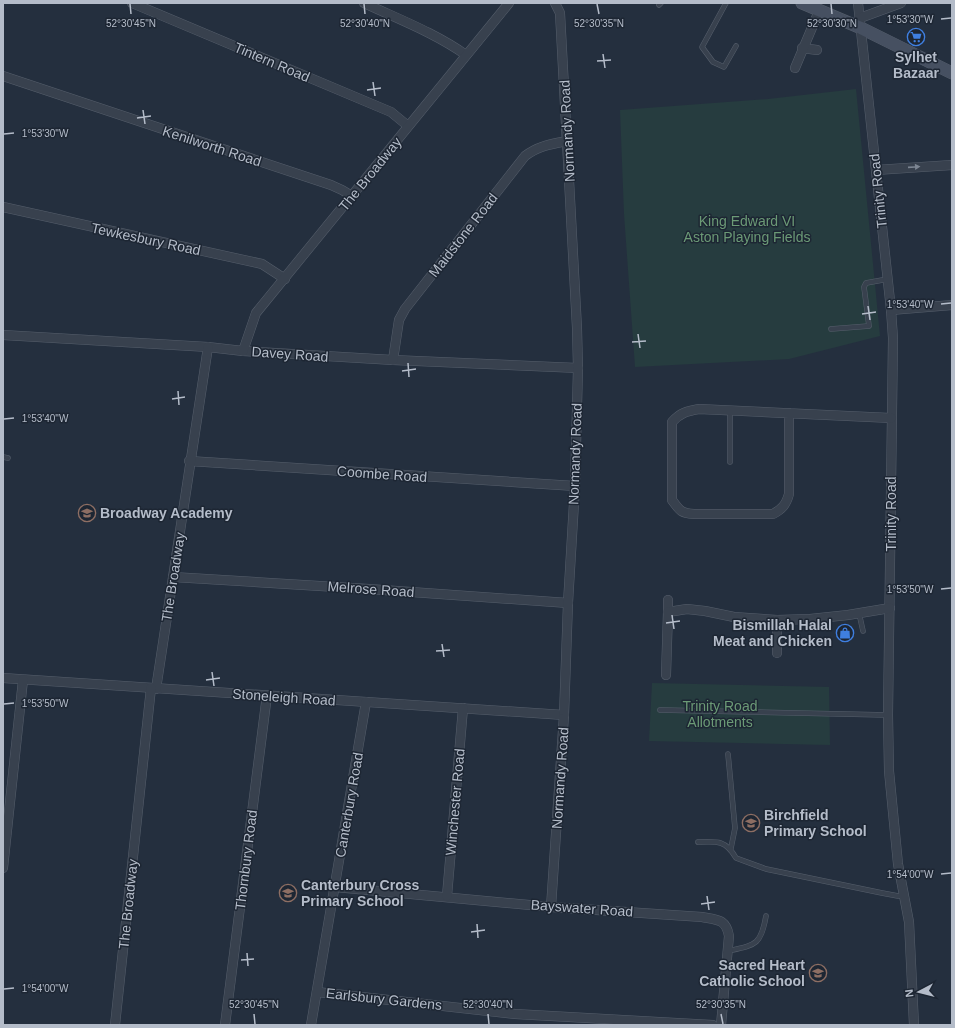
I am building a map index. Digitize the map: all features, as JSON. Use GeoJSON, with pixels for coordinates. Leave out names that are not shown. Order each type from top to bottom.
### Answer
{"type":"FeatureCollection","features":[{"type":"Feature","properties":{"kind":"main road"},"geometry":{"type":"LineString","coordinates":[[802,3],[819,11],[860,23],[952,73]]}},
{"type":"Feature","properties":{"kind":"street","name":"Tintern Road"},"geometry":{"type":"LineString","coordinates":[[132,3],[391,112],[408,126]]}},
{"type":"Feature","properties":{"kind":"street"},"geometry":{"type":"LineString","coordinates":[[364,3],[436,36],[466,55]]}},
{"type":"Feature","properties":{"kind":"street","name":"The Broadway"},"geometry":{"type":"LineString","coordinates":[[243,351],[256,313],[509,3]]}},
{"type":"Feature","properties":{"kind":"street","name":"Normandy Road"},"geometry":{"type":"LineString","coordinates":[[551,906],[564,715],[568,603],[575,486],[578,368],[560,12],[555,3]]}},
{"type":"Feature","properties":{"kind":"street","name":"Trinity Road"},"geometry":{"type":"LineString","coordinates":[[858,3],[893,338],[888,714],[889,771],[898,864],[909,922],[914,1025]]}},
{"type":"Feature","properties":{"kind":"street"},"geometry":{"type":"LineString","coordinates":[[860,23],[901,3]]}},
{"type":"Feature","properties":{"kind":"street"},"geometry":{"type":"LineString","coordinates":[[795,68],[802,48],[819,11]]}},
{"type":"Feature","properties":{"kind":"street"},"geometry":{"type":"LineString","coordinates":[[802,48],[817,50]]}},
{"type":"Feature","properties":{"kind":"street","name":"Kenilworth Road"},"geometry":{"type":"LineString","coordinates":[[3,76],[331,185],[352,196]]}},
{"type":"Feature","properties":{"kind":"street","name":"Maidstone Road"},"geometry":{"type":"LineString","coordinates":[[393,360],[399,320],[405,309],[525,156],[534,149],[544,145],[567,141]]}},
{"type":"Feature","properties":{"kind":"street"},"geometry":{"type":"LineString","coordinates":[[876,170],[952,165]]}},
{"type":"Feature","properties":{"kind":"street","name":"Tewkesbury Road"},"geometry":{"type":"LineString","coordinates":[[3,207],[262,264],[285,279]]}},
{"type":"Feature","properties":{"kind":"street"},"geometry":{"type":"LineString","coordinates":[[891,310],[952,305]]}},
{"type":"Feature","properties":{"kind":"street","name":"Davey Road"},"geometry":{"type":"LineString","coordinates":[[3,335],[393,360],[578,368]]}},
{"type":"Feature","properties":{"kind":"street","name":"The Broadway"},"geometry":{"type":"LineString","coordinates":[[115,1025],[153,689],[173,577],[208,347]]}},
{"type":"Feature","properties":{"kind":"street"},"geometry":{"type":"LineString","coordinates":[[789,413],[789,494],[787,502],[782,509],[772,514],[684,513],[672,500],[672,422],[685,412],[699,409],[730,410],[891,418]]}},
{"type":"Feature","properties":{"kind":"street","name":"Coombe Road"},"geometry":{"type":"LineString","coordinates":[[190,461],[575,486]]}},
{"type":"Feature","properties":{"kind":"street","name":"Melrose Road"},"geometry":{"type":"LineString","coordinates":[[173,577],[568,603]]}},
{"type":"Feature","properties":{"kind":"street"},"geometry":{"type":"LineString","coordinates":[[666,675],[668,600]]}},
{"type":"Feature","properties":{"kind":"street"},"geometry":{"type":"LineString","coordinates":[[668,612],[687,609],[734,617],[777,620],[810,619],[890,608]]}},
{"type":"Feature","properties":{"kind":"street"},"geometry":{"type":"LineString","coordinates":[[777,620],[777,653]]}},
{"type":"Feature","properties":{"kind":"street","name":"Stoneleigh Road"},"geometry":{"type":"LineString","coordinates":[[3,678],[564,715]]}},
{"type":"Feature","properties":{"kind":"street"},"geometry":{"type":"LineString","coordinates":[[3,868],[23,680]]}},
{"type":"Feature","properties":{"kind":"street","name":"Thornbury Road"},"geometry":{"type":"LineString","coordinates":[[225,1025],[267,695]]}},
{"type":"Feature","properties":{"kind":"street","name":"Canterbury Road"},"geometry":{"type":"LineString","coordinates":[[311,1025],[366,702]]}},
{"type":"Feature","properties":{"kind":"street","name":"Winchester Road"},"geometry":{"type":"LineString","coordinates":[[447,896],[464,708]]}},
{"type":"Feature","properties":{"kind":"street","name":"Bayswater Road"},"geometry":{"type":"LineString","coordinates":[[335,887],[721,920],[728,928],[729,936],[721,1025]]}},
{"type":"Feature","properties":{"kind":"street","name":"Earlsbury Gardens"},"geometry":{"type":"LineString","coordinates":[[317,992],[515,1014],[713,1025]]}},
{"type":"Feature","properties":{"kind":"lane"},"geometry":{"type":"LineString","coordinates":[[726,3],[702,47],[713,62],[724,67],[736,46]]}},
{"type":"Feature","properties":{"kind":"lane"},"geometry":{"type":"LineString","coordinates":[[831,329],[869,326],[864,287],[866,283],[888,279]]}},
{"type":"Feature","properties":{"kind":"lane"},"geometry":{"type":"LineString","coordinates":[[730,410],[730,462]]}},
{"type":"Feature","properties":{"kind":"lane"},"geometry":{"type":"LineString","coordinates":[[859,613],[863,631]]}},
{"type":"Feature","properties":{"kind":"lane"},"geometry":{"type":"LineString","coordinates":[[660,710],[888,714]]}},
{"type":"Feature","properties":{"kind":"lane"},"geometry":{"type":"LineString","coordinates":[[728,754],[735,828],[731,848]]}},
{"type":"Feature","properties":{"kind":"lane"},"geometry":{"type":"LineString","coordinates":[[698,842],[717,841],[731,848],[736,858],[766,869],[882,893],[898,896],[904,895]]}},
{"type":"Feature","properties":{"kind":"lane"},"geometry":{"type":"LineString","coordinates":[[728,951],[744,948],[753,944],[763,933],[766,916]]}},
{"type":"Feature","properties":{"kind":"green space","name":"King Edward VI Aston Playing Fields"},"geometry":{"type":"Polygon","coordinates":[[[856,89],[880,336],[789,359],[635,367],[624,214],[620,110],[768,99],[856,89]]]}},
{"type":"Feature","properties":{"kind":"green space","name":"Trinity Road Allotments"},"geometry":{"type":"Polygon","coordinates":[[[652,683],[829,687],[830,745],[649,741],[652,683]]]}},
{"type":"Feature","properties":{"kind":"place","name":"Sylhet Bazaar"},"geometry":{"type":"Point","coordinates":[916,37]}},
{"type":"Feature","properties":{"kind":"place","name":"Broadway Academy"},"geometry":{"type":"Point","coordinates":[87,513]}},
{"type":"Feature","properties":{"kind":"place","name":"Bismillah Halal Meat and Chicken"},"geometry":{"type":"Point","coordinates":[845,633]}},
{"type":"Feature","properties":{"kind":"place","name":"Birchfield Primary School"},"geometry":{"type":"Point","coordinates":[751,823]}},
{"type":"Feature","properties":{"kind":"place","name":"Canterbury Cross Primary School"},"geometry":{"type":"Point","coordinates":[288,893]}},
{"type":"Feature","properties":{"kind":"place","name":"Sacred Heart Catholic School"},"geometry":{"type":"Point","coordinates":[818,973]}}]}
